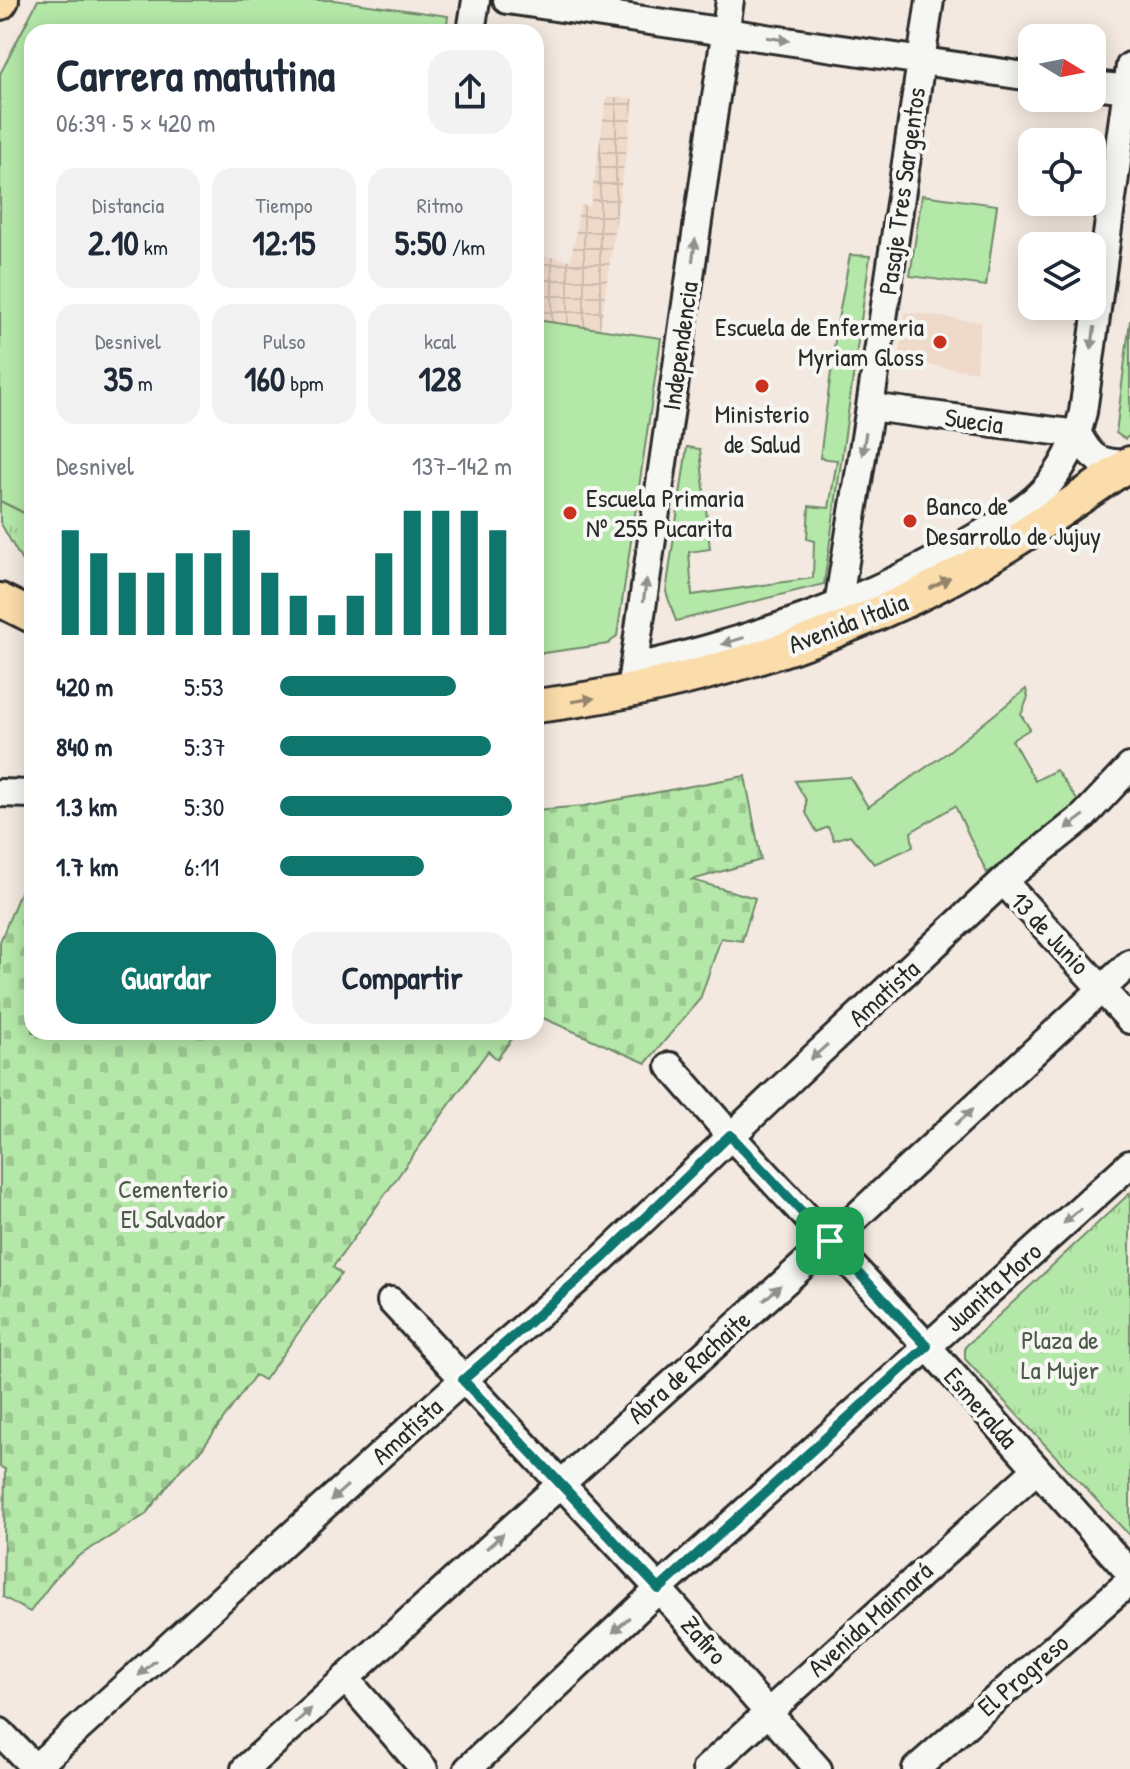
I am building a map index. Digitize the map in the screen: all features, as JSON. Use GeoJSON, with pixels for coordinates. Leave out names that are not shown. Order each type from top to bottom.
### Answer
{"type":"FeatureCollection","features":[{"type":"Feature","properties":{"kind":"main road","name":"Avenida Italia"},"geometry":{"type":"LineString","coordinates":[[544,704],[632,679],[805,642],[915,597],[1008,545],[1130,463]]}},
{"type":"Feature","properties":{"kind":"street"},"geometry":{"type":"LineString","coordinates":[[472,24],[476,0]]}},
{"type":"Feature","properties":{"kind":"street"},"geometry":{"type":"LineString","coordinates":[[507,0],[1018,75]]}},
{"type":"Feature","properties":{"kind":"street","name":"Independencia"},"geometry":{"type":"LineString","coordinates":[[632,679],[730,0]]}},
{"type":"Feature","properties":{"kind":"street","name":"Pasaje Tres Sargentos"},"geometry":{"type":"LineString","coordinates":[[838,605],[930,0]]}},
{"type":"Feature","properties":{"kind":"street"},"geometry":{"type":"LineString","coordinates":[[1106,84],[1129,82]]}},
{"type":"Feature","properties":{"kind":"street","name":"Avenida Italia"},"geometry":{"type":"LineString","coordinates":[[632,679],[789,624],[895,582],[1017,513],[1041,494],[1065,464],[1078,434],[1083,412],[1129,82]]}},
{"type":"Feature","properties":{"kind":"street","name":"Suecia"},"geometry":{"type":"LineString","coordinates":[[870,407],[1078,434]]}},
{"type":"Feature","properties":{"kind":"street"},"geometry":{"type":"LineString","coordinates":[[1078,434],[1084,447],[1098,460],[1130,463]]}},
{"type":"Feature","properties":{"kind":"street","name":"Amatista"},"geometry":{"type":"LineString","coordinates":[[36,1768],[463,1380],[603,1258],[730,1135],[1003,881],[1084,816],[1130,767]]}},
{"type":"Feature","properties":{"kind":"street"},"geometry":{"type":"LineString","coordinates":[[0,793],[24,794]]}},
{"type":"Feature","properties":{"kind":"street","name":"13 de Junio"},"geometry":{"type":"LineString","coordinates":[[1003,881],[1130,1020]]}},
{"type":"Feature","properties":{"kind":"street","name":"Abra de Rachaite"},"geometry":{"type":"LineString","coordinates":[[245,1769],[830,1241],[1130,963]]}},
{"type":"Feature","properties":{"kind":"street","name":"Esmeralda"},"geometry":{"type":"LineString","coordinates":[[670,1066],[1130,1573]]}},
{"type":"Feature","properties":{"kind":"street","name":"Juanita Moro"},"geometry":{"type":"LineString","coordinates":[[468,1769],[659,1589],[1130,1164]]}},
{"type":"Feature","properties":{"kind":"street","name":"Zafiro"},"geometry":{"type":"LineString","coordinates":[[391,1301],[659,1589],[818,1769]]}},
{"type":"Feature","properties":{"kind":"street","name":"Avenida Maimará"},"geometry":{"type":"LineString","coordinates":[[706,1769],[766,1711],[1036,1470]]}},
{"type":"Feature","properties":{"kind":"street","name":"El Progreso"},"geometry":{"type":"LineString","coordinates":[[916,1769],[1130,1581]]}},
{"type":"Feature","properties":{"kind":"street"},"geometry":{"type":"LineString","coordinates":[[345,1678],[424,1769]]}},
{"type":"Feature","properties":{"kind":"street"},"geometry":{"type":"LineString","coordinates":[[0,1732],[36,1768]]}},
{"type":"Feature","properties":{"kind":"shaded area"},"geometry":{"type":"Polygon","coordinates":[[[607,96],[634,99],[600,329],[544,321],[544,256],[571,260],[580,205],[590,206],[607,96]]]}},
{"type":"Feature","properties":{"kind":"shaded area","name":"Escuela de Enfermeria Myriam Gloss"},"geometry":{"type":"Polygon","coordinates":[[[905,312],[981,322],[976,372],[899,361],[905,312]]]}},
{"type":"Feature","properties":{"kind":"green space"},"geometry":{"type":"Polygon","coordinates":[[[38,0],[334,0],[448,16],[447,24],[26,24],[38,0]]]}},
{"type":"Feature","properties":{"kind":"green space"},"geometry":{"type":"Polygon","coordinates":[[[24,27],[24,513],[0,501],[0,74],[24,27]]]}},
{"type":"Feature","properties":{"kind":"green space"},"geometry":{"type":"Polygon","coordinates":[[[922,195],[997,205],[986,286],[910,276],[922,195]]]}},
{"type":"Feature","properties":{"kind":"green space"},"geometry":{"type":"Polygon","coordinates":[[[850,255],[870,256],[824,584],[676,621],[666,592],[687,447],[700,449],[710,549],[689,552],[692,595],[813,578],[814,541],[807,539],[809,506],[829,508],[837,460],[820,458],[837,325],[850,255]]]}},
{"type":"Feature","properties":{"kind":"green space"},"geometry":{"type":"Polygon","coordinates":[[[1130,320],[1130,435],[1125,439],[1116,433],[1130,320]]]}},
{"type":"Feature","properties":{"kind":"green space"},"geometry":{"type":"Polygon","coordinates":[[[544,321],[661,338],[617,636],[608,644],[544,653],[544,321]]]}},
{"type":"Feature","properties":{"kind":"green space"},"geometry":{"type":"Polygon","coordinates":[[[0,501],[24,513],[24,565],[0,522],[0,501]]]}},
{"type":"Feature","properties":{"kind":"green space"},"geometry":{"type":"Polygon","coordinates":[[[1026,689],[1028,697],[1021,715],[1030,729],[1012,740],[1035,781],[1056,770],[1082,807],[987,873],[955,806],[911,832],[913,847],[874,864],[850,835],[834,840],[828,827],[817,832],[806,813],[806,800],[795,781],[850,777],[868,807],[944,755],[1026,689]]]}},
{"type":"Feature","properties":{"kind":"green space"},"geometry":{"type":"Polygon","coordinates":[[[745,776],[761,860],[692,880],[755,898],[742,941],[721,938],[700,999],[646,1063],[544,1018],[544,809],[584,806],[745,776]]]}},
{"type":"Feature","properties":{"kind":"green space","name":"Cementerio El Salvador"},"geometry":{"type":"Polygon","coordinates":[[[23,885],[24,1040],[511,1040],[497,1059],[488,1051],[333,1267],[341,1274],[264,1380],[255,1375],[202,1449],[180,1470],[145,1515],[77,1557],[56,1577],[30,1612],[3,1597],[5,1469],[0,1467],[0,942],[23,885]]]}},
{"type":"Feature","properties":{"kind":"green space","name":"Plaza de La Mujer"},"geometry":{"type":"Polygon","coordinates":[[[1130,1193],[1130,1536],[965,1359],[965,1347],[1130,1193]]]}},
{"type":"Feature","properties":{"kind":"place","name":"Escuela de Enfermeria Myriam Gloss"},"geometry":{"type":"Point","coordinates":[940,342]}},
{"type":"Feature","properties":{"kind":"place","name":"Ministerio de Salud"},"geometry":{"type":"Point","coordinates":[762,386]}},
{"type":"Feature","properties":{"kind":"place","name":"Escuela Primaria Nº 255 Pucarita"},"geometry":{"type":"Point","coordinates":[570,513]}},
{"type":"Feature","properties":{"kind":"place","name":"Banco de Desarrollo de Jujuy"},"geometry":{"type":"Point","coordinates":[910,521]}},
{"type":"Feature","properties":{"kind":"route"},"geometry":{"type":"LineString","coordinates":[[730,1135],[830,1241],[927,1346],[659,1589],[463,1380],[603,1258],[730,1135]]}}]}
